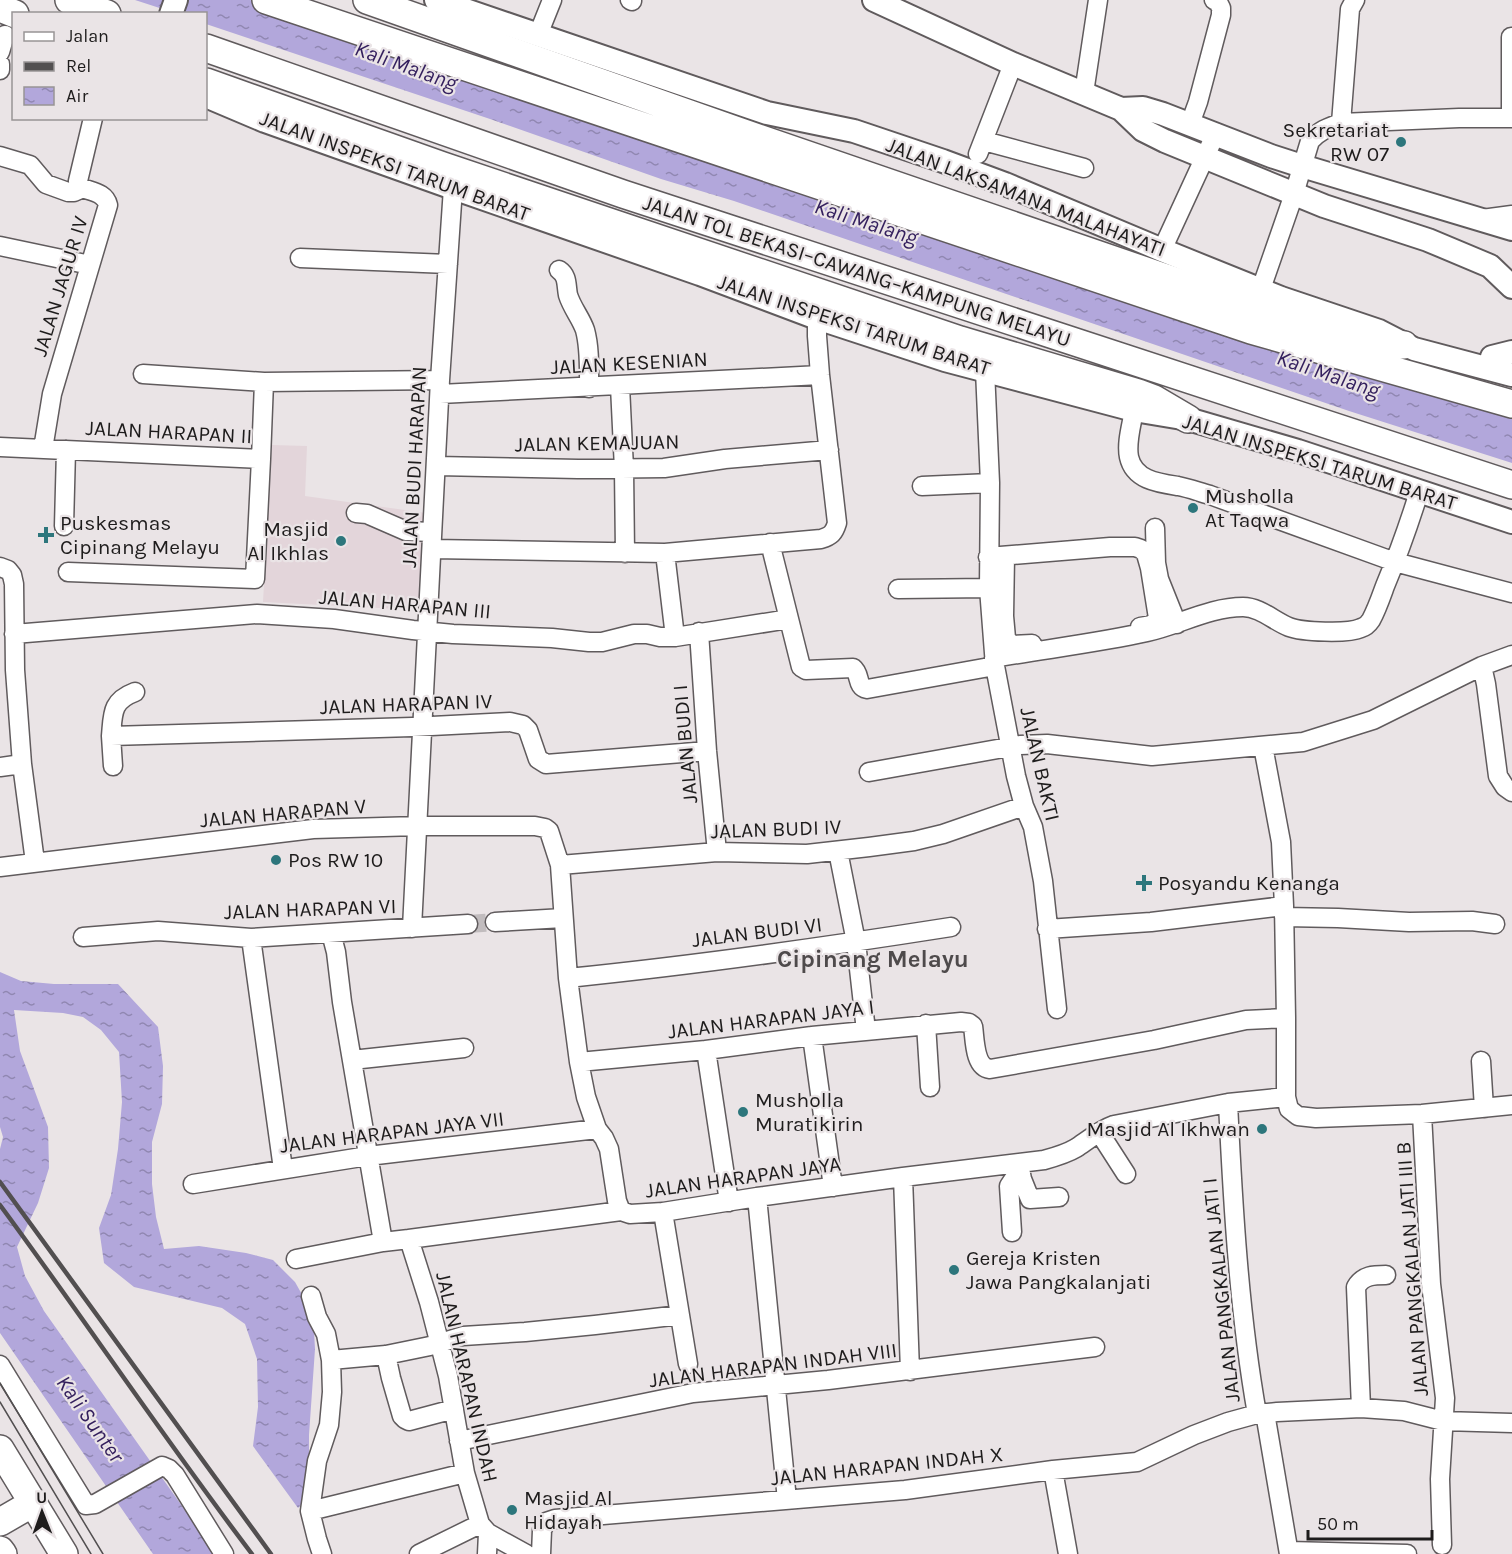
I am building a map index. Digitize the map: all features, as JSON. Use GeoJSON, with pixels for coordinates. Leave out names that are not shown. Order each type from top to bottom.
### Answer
{"type":"FeatureCollection","features":[{"type":"Feature","properties":{"kind":"highway"},"geometry":{"type":"LineString","coordinates":[[69,0],[102,12]]}},
{"type":"Feature","properties":{"kind":"highway"},"geometry":{"type":"LineString","coordinates":[[266,0],[1251,330],[1512,404]]}},
{"type":"Feature","properties":{"kind":"highway"},"geometry":{"type":"LineString","coordinates":[[367,0],[738,131],[1236,302],[1371,341],[1404,345]]}},
{"type":"Feature","properties":{"kind":"highway"},"geometry":{"type":"LineString","coordinates":[[0,8],[7,34]]}},
{"type":"Feature","properties":{"kind":"highway","name":"JALAN TOL BEKASI–CAWANG–KAMPUNG MELAYU"},"geometry":{"type":"LineString","coordinates":[[207,48],[623,194],[1512,485]]}},
{"type":"Feature","properties":{"kind":"highway"},"geometry":{"type":"LineString","coordinates":[[207,82],[432,162],[960,340],[1138,393],[1154,399],[1188,419]]}},
{"type":"Feature","properties":{"kind":"highway"},"geometry":{"type":"LineString","coordinates":[[0,1449],[64,1554]]}},
{"type":"Feature","properties":{"kind":"highway"},"geometry":{"type":"LineString","coordinates":[[0,1522],[33,1503]]}},
{"type":"Feature","properties":{"kind":"highway"},"geometry":{"type":"LineString","coordinates":[[0,1550],[3,1554]]}},
{"type":"Feature","properties":{"kind":"main road","name":"JALAN LAKSAMANA MALAHAYATI"},"geometry":{"type":"LineString","coordinates":[[436,0],[767,113],[854,131],[943,161],[1005,184],[1261,289],[1379,331],[1414,349],[1512,375]]}},
{"type":"Feature","properties":{"kind":"main road"},"geometry":{"type":"LineString","coordinates":[[874,0],[901,6],[1013,64],[1121,109],[1143,130],[1165,141],[1324,206],[1428,240],[1490,266],[1512,287]]}},
{"type":"Feature","properties":{"kind":"main road","name":"JALAN INSPEKSI TARUM BARAT"},"geometry":{"type":"LineString","coordinates":[[207,96],[265,120],[453,188],[700,274],[817,318],[945,360],[1134,410],[1188,419],[1298,451],[1512,522]]}},
{"type":"Feature","properties":{"kind":"main road"},"geometry":{"type":"LineString","coordinates":[[1121,109],[1143,108],[1163,114],[1271,156],[1512,229]]}},
{"type":"Feature","properties":{"kind":"main road","name":"JALAN LAKSAMANA MALAHAYATI"},"geometry":{"type":"LineString","coordinates":[[1404,345],[1506,356]]}},
{"type":"Feature","properties":{"kind":"street"},"geometry":{"type":"LineString","coordinates":[[538,35],[552,0]]}},
{"type":"Feature","properties":{"kind":"street"},"geometry":{"type":"LineString","coordinates":[[1084,93],[1098,0]]}},
{"type":"Feature","properties":{"kind":"street"},"geometry":{"type":"LineString","coordinates":[[1190,124],[1221,15],[1221,8],[1214,0]]}},
{"type":"Feature","properties":{"kind":"street"},"geometry":{"type":"LineString","coordinates":[[1341,123],[1350,9],[1354,0]]}},
{"type":"Feature","properties":{"kind":"street"},"geometry":{"type":"LineString","coordinates":[[1261,289],[1310,141],[1326,128],[1341,123],[1511,118],[1511,37]]}},
{"type":"Feature","properties":{"kind":"street"},"geometry":{"type":"LineString","coordinates":[[0,64],[0,70]]}},
{"type":"Feature","properties":{"kind":"street"},"geometry":{"type":"LineString","coordinates":[[1013,64],[981,147],[1083,168]]}},
{"type":"Feature","properties":{"kind":"street","name":"JALAN JAGUR IV"},"geometry":{"type":"LineString","coordinates":[[43,449],[52,394],[107,209],[107,201],[102,195],[83,188],[78,178],[92,120]]}},
{"type":"Feature","properties":{"kind":"street"},"geometry":{"type":"LineString","coordinates":[[1162,250],[1216,134]]}},
{"type":"Feature","properties":{"kind":"street"},"geometry":{"type":"LineString","coordinates":[[0,156],[30,165],[46,184],[68,192],[83,188]]}},
{"type":"Feature","properties":{"kind":"street","name":"JALAN BUDI HARAPAN"},"geometry":{"type":"LineString","coordinates":[[412,928],[440,387],[453,188]]}},
{"type":"Feature","properties":{"kind":"street"},"geometry":{"type":"LineString","coordinates":[[1480,219],[1512,215]]}},
{"type":"Feature","properties":{"kind":"street"},"geometry":{"type":"LineString","coordinates":[[0,246],[90,266]]}},
{"type":"Feature","properties":{"kind":"street"},"geometry":{"type":"LineString","coordinates":[[300,258],[448,264]]}},
{"type":"Feature","properties":{"kind":"street"},"geometry":{"type":"LineString","coordinates":[[559,270],[564,273],[570,301],[585,330],[589,388]]}},
{"type":"Feature","properties":{"kind":"street"},"geometry":{"type":"LineString","coordinates":[[356,513],[366,514],[432,541],[625,553],[665,553],[821,539],[830,536],[837,523],[820,375],[817,318]]}},
{"type":"Feature","properties":{"kind":"street","name":"JALAN BAKTI"},"geometry":{"type":"LineString","coordinates":[[985,370],[990,483],[997,556],[989,588],[995,662],[1016,776],[1032,827],[1043,881],[1057,1009]]}},
{"type":"Feature","properties":{"kind":"street"},"geometry":{"type":"LineString","coordinates":[[143,374],[264,382],[440,387]]}},
{"type":"Feature","properties":{"kind":"street","name":"JALAN KESENIAN"},"geometry":{"type":"LineString","coordinates":[[440,387],[589,388],[820,375]]}},
{"type":"Feature","properties":{"kind":"street","name":"JALAN HARAPAN II"},"geometry":{"type":"LineString","coordinates":[[0,447],[261,459],[264,382]]}},
{"type":"Feature","properties":{"kind":"street"},"geometry":{"type":"LineString","coordinates":[[620,386],[625,553]]}},
{"type":"Feature","properties":{"kind":"street"},"geometry":{"type":"LineString","coordinates":[[1134,410],[1129,457],[1136,471],[1146,479],[1210,495],[1395,562],[1512,594]]}},
{"type":"Feature","properties":{"kind":"street"},"geometry":{"type":"LineString","coordinates":[[64,526],[66,450]]}},
{"type":"Feature","properties":{"kind":"street","name":"JALAN KEMAJUAN"},"geometry":{"type":"LineString","coordinates":[[437,466],[664,468],[725,459],[829,450]]}},
{"type":"Feature","properties":{"kind":"street"},"geometry":{"type":"LineString","coordinates":[[68,572],[255,579],[261,459]]}},
{"type":"Feature","properties":{"kind":"street"},"geometry":{"type":"LineString","coordinates":[[922,486],[990,483]]}},
{"type":"Feature","properties":{"kind":"street"},"geometry":{"type":"LineString","coordinates":[[770,543],[801,667],[812,671],[855,669],[863,689],[1148,632],[1177,624],[1185,619],[1233,608],[1254,609],[1289,627],[1303,630],[1360,629],[1370,622],[1395,562],[1419,492]]}},
{"type":"Feature","properties":{"kind":"street"},"geometry":{"type":"LineString","coordinates":[[1155,528],[1159,579],[1177,624]]}},
{"type":"Feature","properties":{"kind":"street"},"geometry":{"type":"LineString","coordinates":[[1110,547],[1141,549],[1146,554],[1150,568],[1158,618],[1152,625],[1101,635],[1011,645],[1006,638],[997,556],[1110,547]]}},
{"type":"Feature","properties":{"kind":"street"},"geometry":{"type":"LineString","coordinates":[[665,553],[675,637]]}},
{"type":"Feature","properties":{"kind":"street"},"geometry":{"type":"LineString","coordinates":[[0,567],[8,570],[14,584],[14,634],[7,671],[35,862]]}},
{"type":"Feature","properties":{"kind":"street"},"geometry":{"type":"LineString","coordinates":[[898,589],[989,588]]}},
{"type":"Feature","properties":{"kind":"street","name":"JALAN HARAPAN III"},"geometry":{"type":"LineString","coordinates":[[14,634],[257,614],[334,620],[453,634],[602,642],[634,634],[675,637],[789,620]]}},
{"type":"Feature","properties":{"kind":"street","name":"JALAN BUDI I"},"geometry":{"type":"LineString","coordinates":[[699,632],[717,852]]}},
{"type":"Feature","properties":{"kind":"street"},"geometry":{"type":"LineString","coordinates":[[869,772],[1011,747],[1047,744],[1152,756],[1303,742],[1373,720],[1482,666],[1512,655]]}},
{"type":"Feature","properties":{"kind":"street"},"geometry":{"type":"LineString","coordinates":[[1482,666],[1498,776],[1505,787],[1512,792]]}},
{"type":"Feature","properties":{"kind":"street"},"geometry":{"type":"LineString","coordinates":[[113,766],[111,736],[113,716],[118,702],[135,692]]}},
{"type":"Feature","properties":{"kind":"street","name":"JALAN HARAPAN IV"},"geometry":{"type":"LineString","coordinates":[[111,736],[510,722],[523,725],[528,730],[538,759],[546,764],[708,751]]}},
{"type":"Feature","properties":{"kind":"street"},"geometry":{"type":"LineString","coordinates":[[1263,746],[1281,842],[1286,1097],[1289,1109],[1298,1116],[1316,1118],[1422,1114],[1512,1105]]}},
{"type":"Feature","properties":{"kind":"street"},"geometry":{"type":"LineString","coordinates":[[0,767],[22,764]]}},
{"type":"Feature","properties":{"kind":"street","name":"JALAN BUDI IV"},"geometry":{"type":"LineString","coordinates":[[560,865],[717,852],[807,854],[838,851],[914,841],[943,834],[1024,806]]}},
{"type":"Feature","properties":{"kind":"street","name":"JALAN HARAPAN V"},"geometry":{"type":"LineString","coordinates":[[0,867],[313,829],[535,826]]}},
{"type":"Feature","properties":{"kind":"street","name":"JALAN HARAPAN JAYA"},"geometry":{"type":"LineString","coordinates":[[535,826],[546,828],[549,831],[560,865],[568,978],[579,1062],[586,1097],[597,1130],[609,1149],[617,1201],[621,1211],[630,1214],[663,1212],[807,1189],[903,1177],[1021,1171],[1074,1149],[1114,1125],[1228,1103]]}},
{"type":"Feature","properties":{"kind":"street"},"geometry":{"type":"LineString","coordinates":[[838,851],[856,942],[866,1031]]}},
{"type":"Feature","properties":{"kind":"street"},"geometry":{"type":"LineString","coordinates":[[1047,929],[1284,912],[1409,922],[1472,921],[1495,924]]}},
{"type":"Feature","properties":{"kind":"street"},"geometry":{"type":"LineString","coordinates":[[495,922],[564,918]]}},
{"type":"Feature","properties":{"kind":"street","name":"JALAN HARAPAN VI"},"geometry":{"type":"LineString","coordinates":[[82,937],[158,931],[251,938],[468,924]]}},
{"type":"Feature","properties":{"kind":"street","name":"JALAN BUDI VI"},"geometry":{"type":"LineString","coordinates":[[568,978],[856,942],[951,927]]}},
{"type":"Feature","properties":{"kind":"street"},"geometry":{"type":"LineString","coordinates":[[331,933],[383,1242]]}},
{"type":"Feature","properties":{"kind":"street"},"geometry":{"type":"LineString","coordinates":[[251,938],[283,1169]]}},
{"type":"Feature","properties":{"kind":"street","name":"JALAN HARAPAN JAYA I"},"geometry":{"type":"LineString","coordinates":[[579,1062],[961,1022],[973,1026],[980,1063],[990,1069],[1154,1040],[1246,1020],[1286,1018]]}},
{"type":"Feature","properties":{"kind":"street"},"geometry":{"type":"LineString","coordinates":[[926,1024],[930,1087]]}},
{"type":"Feature","properties":{"kind":"street"},"geometry":{"type":"LineString","coordinates":[[812,1036],[833,1187]]}},
{"type":"Feature","properties":{"kind":"street"},"geometry":{"type":"LineString","coordinates":[[352,1060],[464,1048]]}},
{"type":"Feature","properties":{"kind":"street"},"geometry":{"type":"LineString","coordinates":[[706,1050],[729,1202]]}},
{"type":"Feature","properties":{"kind":"street"},"geometry":{"type":"LineString","coordinates":[[1481,1061],[1484,1108]]}},
{"type":"Feature","properties":{"kind":"street"},"geometry":{"type":"LineString","coordinates":[[1228,1103],[1286,1097]]}},
{"type":"Feature","properties":{"kind":"street","name":"JALAN PANGKALAN JATI I"},"geometry":{"type":"LineString","coordinates":[[1228,1103],[1241,1299],[1289,1552]]}},
{"type":"Feature","properties":{"kind":"street","name":"JALAN PANGKALAN JATI III B"},"geometry":{"type":"LineString","coordinates":[[1422,1114],[1431,1284],[1445,1398],[1440,1479],[1442,1545]]}},
{"type":"Feature","properties":{"kind":"street","name":"JALAN HARAPAN JAYA VII"},"geometry":{"type":"LineString","coordinates":[[193,1184],[368,1156],[597,1130]]}},
{"type":"Feature","properties":{"kind":"street"},"geometry":{"type":"LineString","coordinates":[[1099,1132],[1126,1174]]}},
{"type":"Feature","properties":{"kind":"street"},"geometry":{"type":"LineString","coordinates":[[1021,1171],[1028,1198],[1059,1197]]}},
{"type":"Feature","properties":{"kind":"street"},"geometry":{"type":"LineString","coordinates":[[1012,1232],[1009,1186],[1021,1171]]}},
{"type":"Feature","properties":{"kind":"street"},"geometry":{"type":"LineString","coordinates":[[903,1177],[910,1371]]}},
{"type":"Feature","properties":{"kind":"street"},"geometry":{"type":"LineString","coordinates":[[757,1197],[787,1500]]}},
{"type":"Feature","properties":{"kind":"street"},"geometry":{"type":"LineString","coordinates":[[296,1259],[383,1242],[621,1211]]}},
{"type":"Feature","properties":{"kind":"street"},"geometry":{"type":"LineString","coordinates":[[663,1212],[688,1364]]}},
{"type":"Feature","properties":{"kind":"street","name":"JALAN HARAPAN INDAH"},"geometry":{"type":"LineString","coordinates":[[409,1239],[429,1302],[448,1376],[465,1473],[484,1528],[487,1554]]}},
{"type":"Feature","properties":{"kind":"street"},"geometry":{"type":"LineString","coordinates":[[1361,1408],[1356,1287],[1366,1277],[1386,1275]]}},
{"type":"Feature","properties":{"kind":"street"},"geometry":{"type":"LineString","coordinates":[[311,1296],[317,1317],[326,1334],[331,1360],[332,1392],[329,1425],[317,1461],[310,1511],[322,1554]]}},
{"type":"Feature","properties":{"kind":"street"},"geometry":{"type":"LineString","coordinates":[[331,1360],[386,1355],[463,1336],[525,1332],[680,1315]]}},
{"type":"Feature","properties":{"kind":"street","name":"JALAN HARAPAN INDAH VIII"},"geometry":{"type":"LineString","coordinates":[[459,1441],[693,1394],[910,1371],[1095,1347]]}},
{"type":"Feature","properties":{"kind":"street"},"geometry":{"type":"LineString","coordinates":[[386,1355],[402,1416],[405,1419],[409,1421],[454,1409]]}},
{"type":"Feature","properties":{"kind":"street"},"geometry":{"type":"LineString","coordinates":[[0,1365],[84,1502],[89,1505],[95,1504],[162,1466],[175,1475],[224,1554]]}},
{"type":"Feature","properties":{"kind":"street","name":"JALAN HARAPAN INDAH X"},"geometry":{"type":"LineString","coordinates":[[541,1554],[542,1530],[546,1522],[555,1520],[904,1490],[1053,1470],[1137,1462],[1194,1435],[1228,1422],[1261,1414],[1361,1408],[1404,1411],[1443,1421],[1512,1423]]}},
{"type":"Feature","properties":{"kind":"street"},"geometry":{"type":"LineString","coordinates":[[1053,1470],[1068,1554]]}},
{"type":"Feature","properties":{"kind":"street"},"geometry":{"type":"LineString","coordinates":[[310,1511],[465,1473]]}},
{"type":"Feature","properties":{"kind":"street"},"geometry":{"type":"LineString","coordinates":[[419,1554],[484,1528],[526,1554]]}},
{"type":"Feature","properties":{"kind":"street"},"geometry":{"type":"LineString","coordinates":[[1289,1552],[1407,1554]]}},
{"type":"Feature","properties":{"kind":"shaded area"},"geometry":{"type":"Polygon","coordinates":[[[272,445],[307,446],[305,496],[426,513],[418,610],[263,602],[272,445]]]}},
{"type":"Feature","properties":{"kind":"water","name":"Kali Malang"},"geometry":{"type":"Polygon","coordinates":[[[135,0],[250,0],[595,116],[1512,404],[1512,463],[1349,411],[207,24],[207,12],[172,12],[135,0]]]}},
{"type":"Feature","properties":{"kind":"water","name":"Kali Sunter"},"geometry":{"type":"Polygon","coordinates":[[[0,972],[21,981],[54,984],[118,984],[158,1027],[163,1066],[162,1104],[152,1142],[152,1184],[156,1217],[164,1249],[199,1246],[246,1253],[273,1260],[295,1282],[313,1314],[315,1349],[309,1435],[309,1497],[298,1508],[253,1446],[258,1407],[257,1359],[245,1324],[222,1308],[134,1287],[104,1263],[99,1228],[111,1195],[118,1149],[122,1102],[119,1052],[101,1030],[83,1017],[63,1013],[14,1010],[20,1051],[48,1127],[49,1168],[38,1203],[17,1247],[25,1276],[44,1311],[216,1554],[153,1554],[0,1333],[0,1149],[3,1137],[0,1127],[0,972]]]}},
{"type":"Feature","properties":{"kind":"tunnel"},"geometry":{"type":"LineString","coordinates":[[468,924],[495,922]]}},
{"type":"Feature","properties":{"kind":"tram line"},"geometry":{"type":"LineString","coordinates":[[0,1383],[103,1554]]}},
{"type":"Feature","properties":{"kind":"tram line"},"geometry":{"type":"LineString","coordinates":[[0,1402],[91,1554]]}},
{"type":"Feature","properties":{"kind":"railway"},"geometry":{"type":"LineString","coordinates":[[0,1182],[271,1554]]}},
{"type":"Feature","properties":{"kind":"railway"},"geometry":{"type":"LineString","coordinates":[[0,1205],[252,1554]]}},
{"type":"Feature","properties":{"kind":"place","name":"Sekretariat RW 07"},"geometry":{"type":"Point","coordinates":[1401,142]}},
{"type":"Feature","properties":{"kind":"place","name":"Musholla At Taqwa"},"geometry":{"type":"Point","coordinates":[1193,508]}},
{"type":"Feature","properties":{"kind":"place","name":"Puskesmas Cipinang Melayu"},"geometry":{"type":"Point","coordinates":[46,535]}},
{"type":"Feature","properties":{"kind":"place","name":"Masjid Al Ikhlas"},"geometry":{"type":"Point","coordinates":[341,541]}},
{"type":"Feature","properties":{"kind":"place","name":"Pos RW 10"},"geometry":{"type":"Point","coordinates":[276,860]}},
{"type":"Feature","properties":{"kind":"place","name":"Posyandu Kenanga"},"geometry":{"type":"Point","coordinates":[1144,883]}},
{"type":"Feature","properties":{"kind":"place","name":"Musholla Muratikirin"},"geometry":{"type":"Point","coordinates":[743,1112]}},
{"type":"Feature","properties":{"kind":"place","name":"Masjid Al Ikhwan"},"geometry":{"type":"Point","coordinates":[1262,1129]}},
{"type":"Feature","properties":{"kind":"place","name":"Gereja Kristen Jawa Pangkalanjati"},"geometry":{"type":"Point","coordinates":[954,1270]}},
{"type":"Feature","properties":{"kind":"place","name":"Masjid Al Hidayah"},"geometry":{"type":"Point","coordinates":[512,1510]}},
{"type":"Feature","properties":{"kind":"district","name":"Cipinang Melayu"},"geometry":{"type":"Point","coordinates":[873,959]}}]}
